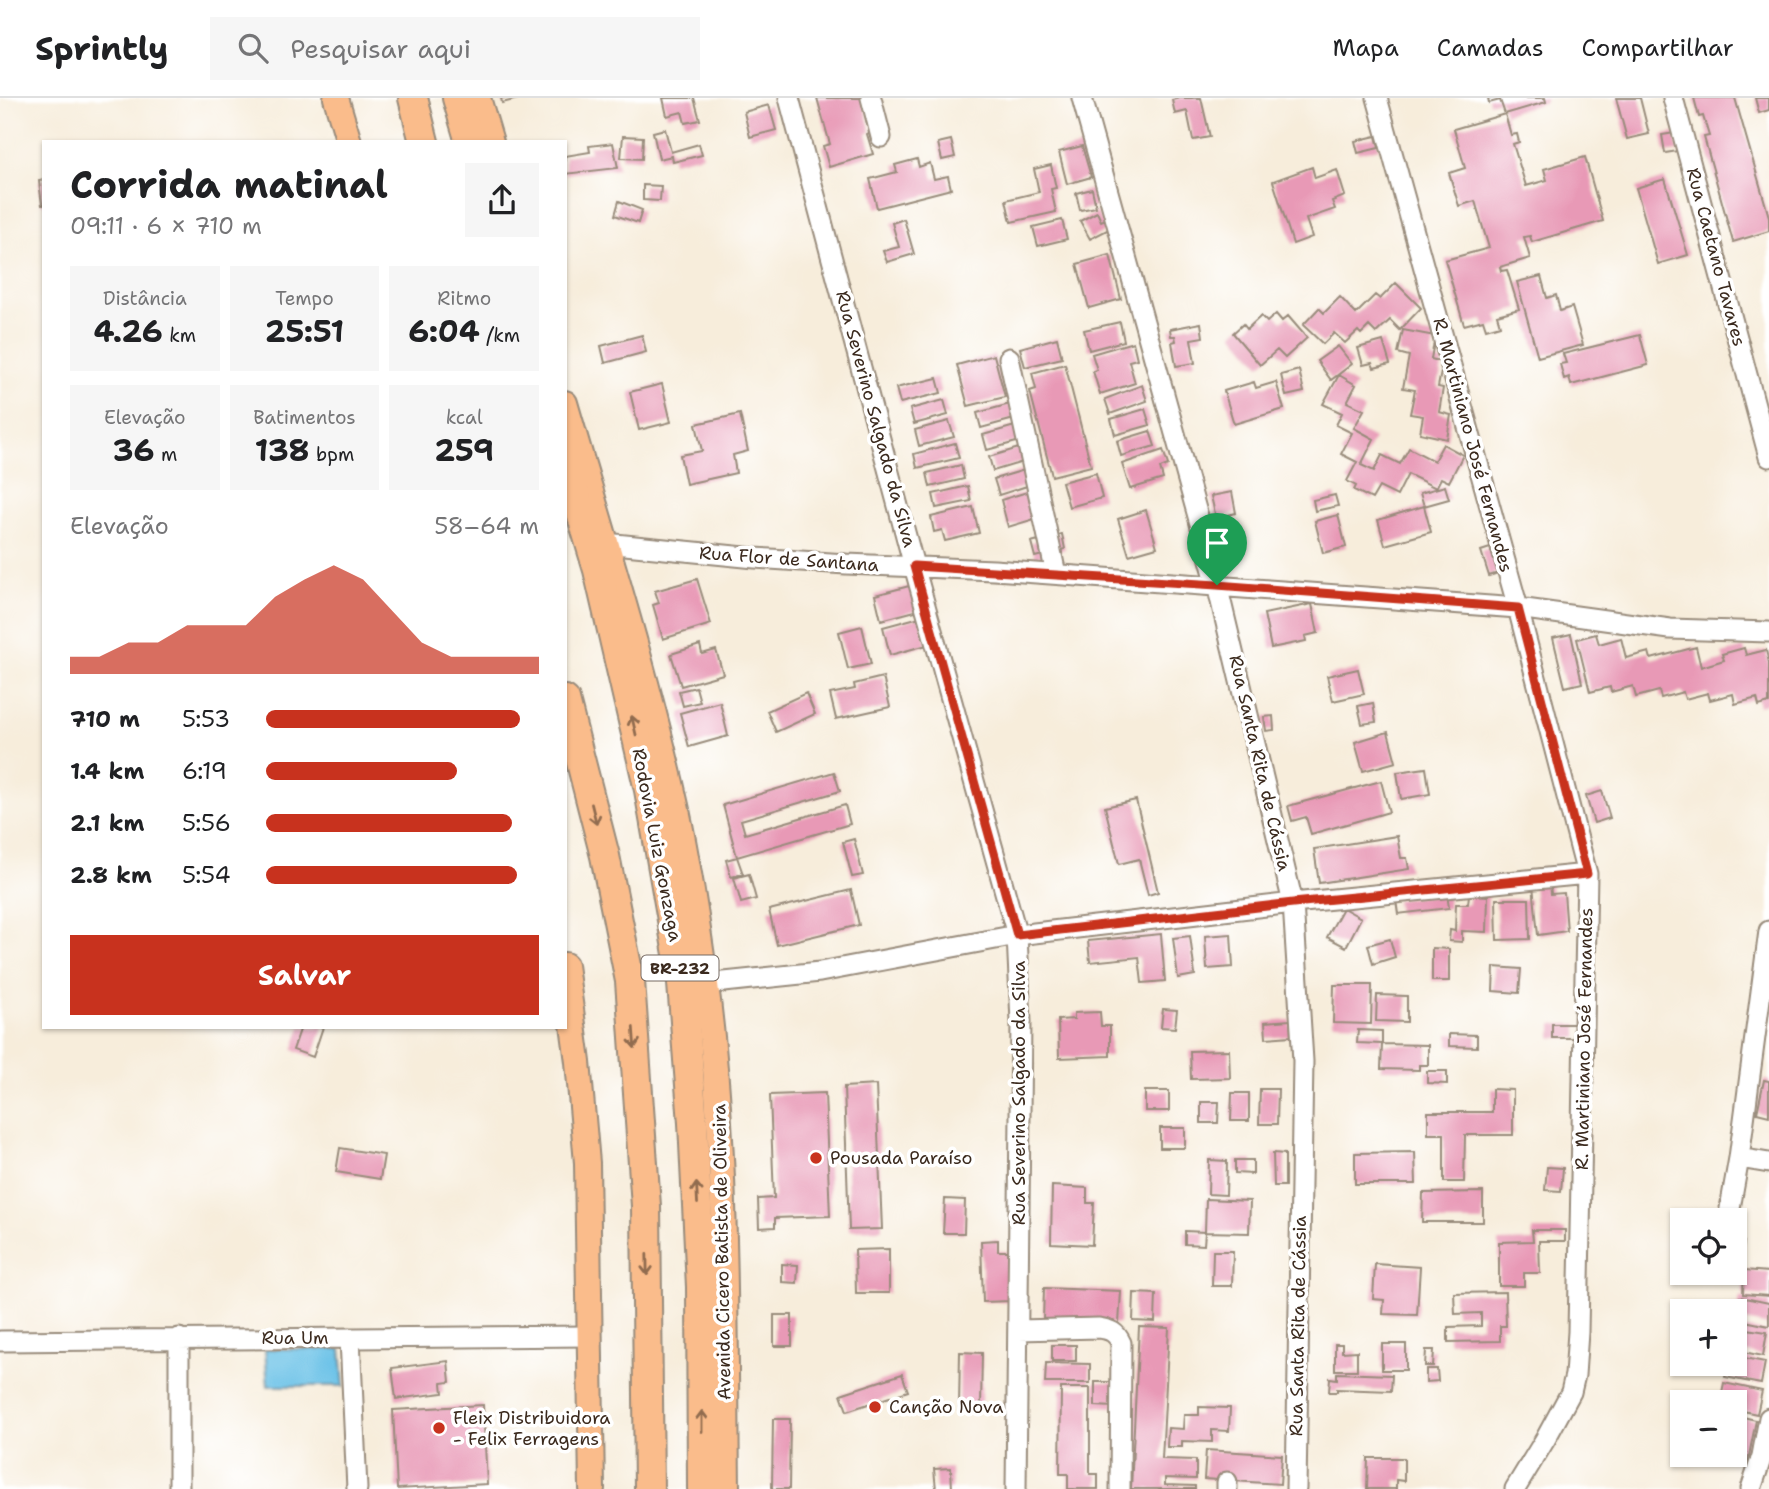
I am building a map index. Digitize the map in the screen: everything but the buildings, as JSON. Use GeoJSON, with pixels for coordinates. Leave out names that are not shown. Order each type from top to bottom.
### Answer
{"type":"FeatureCollection","features":[{"type":"Feature","properties":{"kind":"highway"},"geometry":{"type":"LineString","coordinates":[[413,98],[424,140]]}},
{"type":"Feature","properties":{"kind":"highway"},"geometry":{"type":"LineString","coordinates":[[457,98],[469,140]]}},
{"type":"Feature","properties":{"kind":"highway","name":"Rodovia Luiz Gonzaga"},"geometry":{"type":"LineString","coordinates":[[567,467],[598,570],[649,790],[681,971],[694,1124],[701,1287],[702,1489]]}},
{"type":"Feature","properties":{"kind":"highway","name":"BR-232"},"geometry":{"type":"LineString","coordinates":[[567,709],[605,856],[630,981],[646,1206],[649,1489]]}},
{"type":"Feature","properties":{"kind":"main road"},"geometry":{"type":"LineString","coordinates":[[336,98],[348,140]]}},
{"type":"Feature","properties":{"kind":"main road"},"geometry":{"type":"LineString","coordinates":[[478,98],[490,140]]}},
{"type":"Feature","properties":{"kind":"main road","name":"Avenida Cicero Batista de Oliveira"},"geometry":{"type":"LineString","coordinates":[[567,410],[643,675],[677,811],[705,984],[718,1086],[725,1206],[727,1489]]}},
{"type":"Feature","properties":{"kind":"main road"},"geometry":{"type":"LineString","coordinates":[[567,980],[587,1163],[592,1489]]}},
{"type":"Feature","properties":{"kind":"street","name":"Rua Severino Salgado da Silva"},"geometry":{"type":"LineString","coordinates":[[789,98],[914,566],[1017,935],[1021,1021],[1016,1489]]}},
{"type":"Feature","properties":{"kind":"street"},"geometry":{"type":"LineString","coordinates":[[871,98],[881,137]]}},
{"type":"Feature","properties":{"kind":"street","name":"Rua Santa Rita de Cássia"},"geometry":{"type":"LineString","coordinates":[[1082,98],[1217,585],[1293,903],[1303,1061],[1296,1489]]}},
{"type":"Feature","properties":{"kind":"street","name":"R. Martiniano José Fernandes"},"geometry":{"type":"LineString","coordinates":[[1377,98],[1518,608],[1587,874],[1576,1375],[1562,1410],[1515,1489]]}},
{"type":"Feature","properties":{"kind":"street","name":"Rua Caetano Tavares"},"geometry":{"type":"LineString","coordinates":[[1673,98],[1763,410],[1769,457]]}},
{"type":"Feature","properties":{"kind":"street"},"geometry":{"type":"LineString","coordinates":[[1009,358],[1056,574]]}},
{"type":"Feature","properties":{"kind":"street","name":"Rua Flor de Santana"},"geometry":{"type":"LineString","coordinates":[[606,543],[755,558],[1056,574],[1518,608],[1670,629],[1769,632]]}},
{"type":"Feature","properties":{"kind":"street"},"geometry":{"type":"LineString","coordinates":[[705,984],[820,972],[1017,935],[1293,903],[1587,874]]}},
{"type":"Feature","properties":{"kind":"street"},"geometry":{"type":"LineString","coordinates":[[1730,1208],[1769,931]]}},
{"type":"Feature","properties":{"kind":"street"},"geometry":{"type":"LineString","coordinates":[[1739,1158],[1769,1163]]}},
{"type":"Feature","properties":{"kind":"street"},"geometry":{"type":"LineString","coordinates":[[1019,1330],[1099,1328],[1118,1335],[1121,1343],[1120,1489]]}},
{"type":"Feature","properties":{"kind":"street","name":"Rua Um"},"geometry":{"type":"LineString","coordinates":[[0,1341],[590,1336]]}},
{"type":"Feature","properties":{"kind":"street"},"geometry":{"type":"LineString","coordinates":[[179,1338],[179,1489]]}},
{"type":"Feature","properties":{"kind":"street"},"geometry":{"type":"LineString","coordinates":[[350,1338],[357,1489]]}},
{"type":"Feature","properties":{"kind":"street"},"geometry":{"type":"LineString","coordinates":[[1751,1489],[1762,1456],[1769,1418]]}},
{"type":"Feature","properties":{"kind":"water"},"geometry":{"type":"Polygon","coordinates":[[[265,1349],[341,1349],[344,1386],[268,1386],[265,1349]]]}},
{"type":"Feature","properties":{"kind":"place","name":"Pousada Paraíso"},"geometry":{"type":"Point","coordinates":[816,1158]}},
{"type":"Feature","properties":{"kind":"place","name":"Canção Nova"},"geometry":{"type":"Point","coordinates":[875,1407]}},
{"type":"Feature","properties":{"kind":"place","name":"Fleix Distribuidora - Felix Ferragens"},"geometry":{"type":"Point","coordinates":[439,1428]}},
{"type":"Feature","properties":{"kind":"route"},"geometry":{"type":"LineString","coordinates":[[914,566],[1217,585],[1518,608],[1587,874],[1293,903],[1017,935],[914,566]]}}]}
